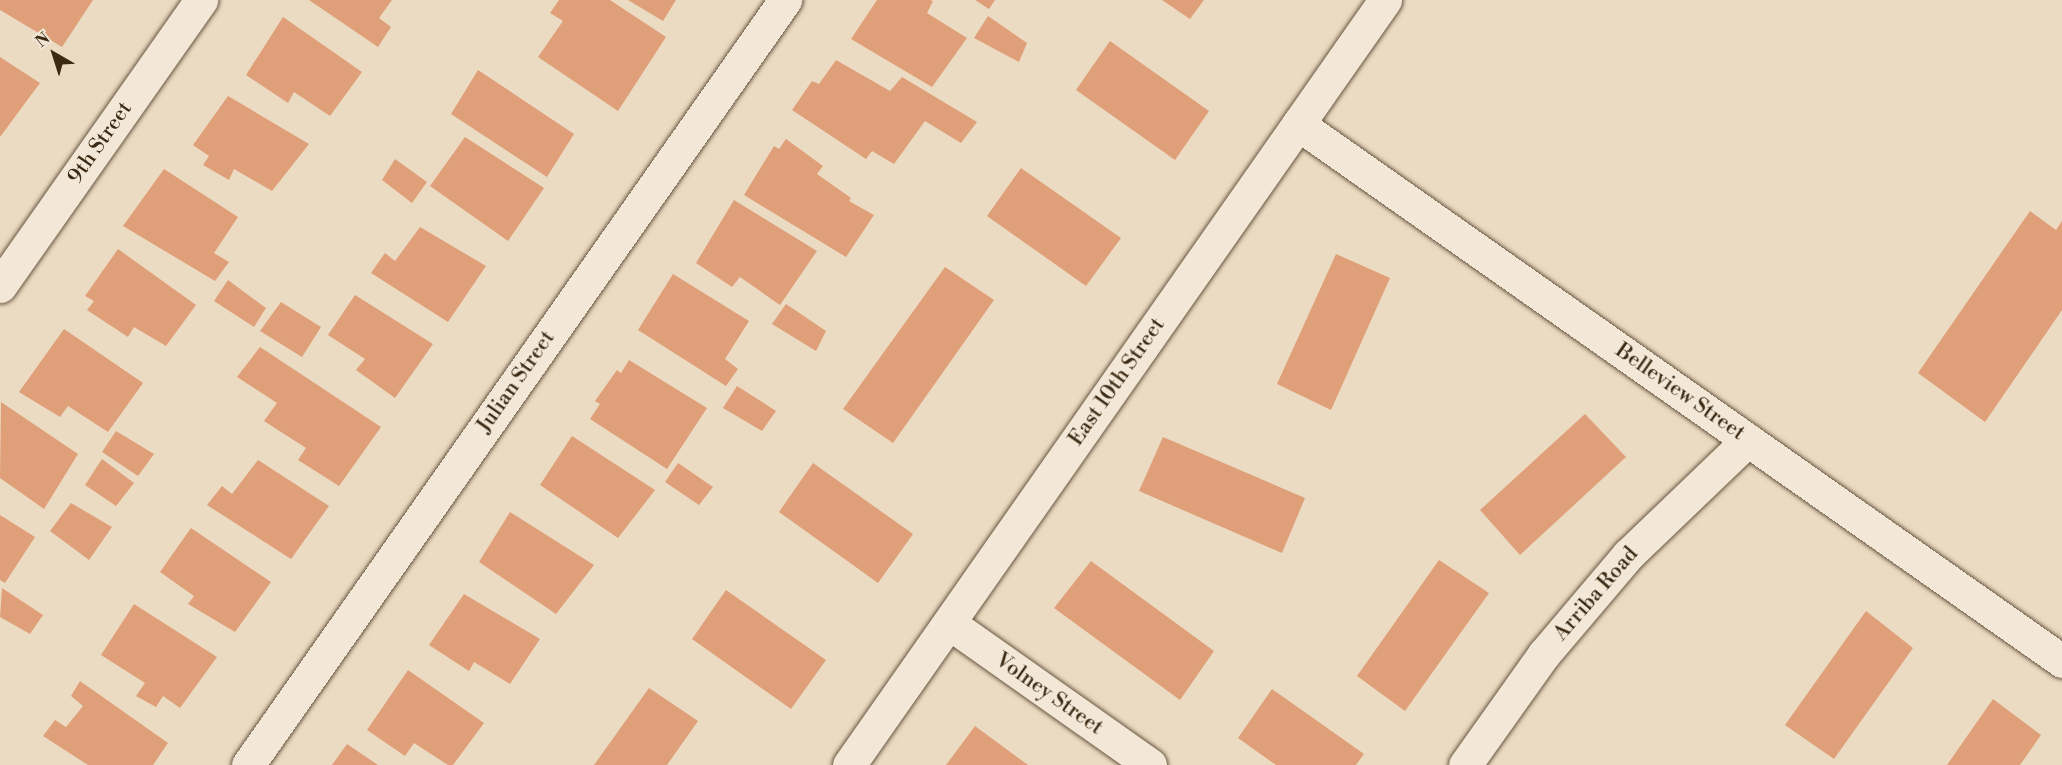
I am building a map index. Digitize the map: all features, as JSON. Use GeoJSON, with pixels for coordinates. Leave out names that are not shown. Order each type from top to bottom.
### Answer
{"type":"FeatureCollection","features":[{"type":"Feature","properties":{"kind":"street","name":"9th Street"},"geometry":{"type":"LineString","coordinates":[[0,286],[201,0]]}},
{"type":"Feature","properties":{"kind":"street","name":"Julian Street"},"geometry":{"type":"LineString","coordinates":[[248,765],[785,0]]}},
{"type":"Feature","properties":{"kind":"street","name":"East 10th Street"},"geometry":{"type":"LineString","coordinates":[[849,765],[1385,0]]}},
{"type":"Feature","properties":{"kind":"street","name":"Belleview Street"},"geometry":{"type":"LineString","coordinates":[[1298,124],[2062,661]]}},
{"type":"Feature","properties":{"kind":"street","name":"Arriba Road"},"geometry":{"type":"LineString","coordinates":[[1466,765],[1544,654],[1628,555],[1748,440]]}},
{"type":"Feature","properties":{"kind":"street","name":"Volney Street"},"geometry":{"type":"LineString","coordinates":[[949,623],[1150,765]]}},
{"type":"Feature","properties":{"kind":"building"},"geometry":{"type":"Polygon","coordinates":[[[0,0],[93,0],[62,47],[0,10],[0,0]]]}},
{"type":"Feature","properties":{"kind":"building"},"geometry":{"type":"Polygon","coordinates":[[[309,0],[392,0],[379,18],[391,27],[378,47],[309,0]]]}},
{"type":"Feature","properties":{"kind":"building"},"geometry":{"type":"Polygon","coordinates":[[[559,0],[610,0],[666,37],[618,111],[538,57],[563,21],[550,13],[559,0]]]}},
{"type":"Feature","properties":{"kind":"building"},"geometry":{"type":"Polygon","coordinates":[[[628,0],[676,0],[663,21],[628,0]]]}},
{"type":"Feature","properties":{"kind":"building"},"geometry":{"type":"Polygon","coordinates":[[[877,0],[933,1],[927,13],[967,38],[932,87],[851,39],[877,0]]]}},
{"type":"Feature","properties":{"kind":"building"},"geometry":{"type":"Polygon","coordinates":[[[975,0],[995,0],[989,9],[975,0]]]}},
{"type":"Feature","properties":{"kind":"building"},"geometry":{"type":"Polygon","coordinates":[[[1162,0],[1204,0],[1190,19],[1162,0]]]}},
{"type":"Feature","properties":{"kind":"building"},"geometry":{"type":"Polygon","coordinates":[[[988,16],[1027,43],[1019,62],[974,38],[988,16]]]}},
{"type":"Feature","properties":{"kind":"building"},"geometry":{"type":"Polygon","coordinates":[[[283,17],[362,72],[330,116],[294,92],[288,103],[246,75],[283,17]]]}},
{"type":"Feature","properties":{"kind":"building"},"geometry":{"type":"Polygon","coordinates":[[[1110,41],[1209,111],[1175,160],[1076,90],[1110,41]]]}},
{"type":"Feature","properties":{"kind":"building"},"geometry":{"type":"Polygon","coordinates":[[[0,57],[40,83],[0,137],[0,57]]]}},
{"type":"Feature","properties":{"kind":"building"},"geometry":{"type":"Polygon","coordinates":[[[836,60],[890,91],[902,77],[977,122],[961,143],[925,121],[894,164],[872,151],[866,159],[792,110],[812,81],[819,84],[836,60]]]}},
{"type":"Feature","properties":{"kind":"building"},"geometry":{"type":"Polygon","coordinates":[[[478,70],[574,134],[547,177],[451,114],[478,70]]]}},
{"type":"Feature","properties":{"kind":"building"},"geometry":{"type":"Polygon","coordinates":[[[228,96],[309,144],[272,191],[234,169],[229,180],[203,165],[209,156],[193,145],[228,96]]]}},
{"type":"Feature","properties":{"kind":"building"},"geometry":{"type":"Polygon","coordinates":[[[465,137],[544,188],[508,241],[430,186],[465,137]]]}},
{"type":"Feature","properties":{"kind":"building"},"geometry":{"type":"Polygon","coordinates":[[[786,139],[823,166],[817,174],[851,198],[849,201],[874,215],[846,257],[744,195],[774,146],[779,149],[786,139]]]}},
{"type":"Feature","properties":{"kind":"building"},"geometry":{"type":"Polygon","coordinates":[[[395,159],[427,182],[412,203],[382,180],[395,159]]]}},
{"type":"Feature","properties":{"kind":"building"},"geometry":{"type":"Polygon","coordinates":[[[1021,168],[1121,238],[1086,286],[987,216],[1021,168]]]}},
{"type":"Feature","properties":{"kind":"building"},"geometry":{"type":"Polygon","coordinates":[[[164,169],[238,217],[214,253],[229,262],[215,281],[123,226],[164,169]]]}},
{"type":"Feature","properties":{"kind":"building"},"geometry":{"type":"Polygon","coordinates":[[[734,200],[817,251],[780,305],[740,277],[732,287],[696,263],[734,200]]]}},
{"type":"Feature","properties":{"kind":"building"},"geometry":{"type":"Polygon","coordinates":[[[2030,211],[2056,230],[2062,221],[2062,310],[1985,422],[1918,373],[2030,211]]]}},
{"type":"Feature","properties":{"kind":"building"},"geometry":{"type":"Polygon","coordinates":[[[420,227],[486,266],[448,322],[371,273],[385,253],[395,261],[420,227]]]}},
{"type":"Feature","properties":{"kind":"building"},"geometry":{"type":"Polygon","coordinates":[[[118,249],[196,305],[166,346],[134,327],[128,337],[87,310],[94,301],[85,296],[118,249]]]}},
{"type":"Feature","properties":{"kind":"building"},"geometry":{"type":"Polygon","coordinates":[[[1336,254],[1390,278],[1331,410],[1277,384],[1336,254]]]}},
{"type":"Feature","properties":{"kind":"building"},"geometry":{"type":"Polygon","coordinates":[[[945,267],[994,300],[893,443],[843,409],[945,267]]]}},
{"type":"Feature","properties":{"kind":"building"},"geometry":{"type":"Polygon","coordinates":[[[673,274],[749,321],[725,359],[738,369],[726,386],[638,330],[673,274]]]}},
{"type":"Feature","properties":{"kind":"building"},"geometry":{"type":"Polygon","coordinates":[[[228,280],[266,308],[254,327],[214,301],[228,280]]]}},
{"type":"Feature","properties":{"kind":"building"},"geometry":{"type":"Polygon","coordinates":[[[355,295],[433,344],[395,398],[356,370],[365,359],[328,335],[355,295]]]}},
{"type":"Feature","properties":{"kind":"building"},"geometry":{"type":"Polygon","coordinates":[[[281,302],[321,327],[302,357],[260,331],[281,302]]]}},
{"type":"Feature","properties":{"kind":"building"},"geometry":{"type":"Polygon","coordinates":[[[786,304],[826,331],[816,351],[772,324],[786,304]]]}},
{"type":"Feature","properties":{"kind":"building"},"geometry":{"type":"Polygon","coordinates":[[[64,329],[143,383],[108,432],[68,406],[60,417],[19,392],[64,329]]]}},
{"type":"Feature","properties":{"kind":"building"},"geometry":{"type":"Polygon","coordinates":[[[260,347],[381,427],[339,486],[298,460],[306,448],[264,421],[277,403],[237,377],[260,347]]]}},
{"type":"Feature","properties":{"kind":"building"},"geometry":{"type":"Polygon","coordinates":[[[629,360],[707,408],[667,469],[590,419],[600,404],[595,401],[617,370],[621,373],[629,360]]]}},
{"type":"Feature","properties":{"kind":"building"},"geometry":{"type":"Polygon","coordinates":[[[737,386],[776,411],[762,431],[723,408],[737,386]]]}},
{"type":"Feature","properties":{"kind":"building"},"geometry":{"type":"Polygon","coordinates":[[[1,402],[78,454],[44,509],[0,478],[1,402]]]}},
{"type":"Feature","properties":{"kind":"building"},"geometry":{"type":"Polygon","coordinates":[[[1585,414],[1626,457],[1520,555],[1480,510],[1585,414]]]}},
{"type":"Feature","properties":{"kind":"building"},"geometry":{"type":"Polygon","coordinates":[[[116,431],[154,454],[138,476],[102,452],[116,431]]]}},
{"type":"Feature","properties":{"kind":"building"},"geometry":{"type":"Polygon","coordinates":[[[572,436],[655,490],[618,538],[540,485],[572,436]]]}},
{"type":"Feature","properties":{"kind":"building"},"geometry":{"type":"Polygon","coordinates":[[[1163,437],[1305,498],[1282,553],[1139,491],[1163,437]]]}},
{"type":"Feature","properties":{"kind":"building"},"geometry":{"type":"Polygon","coordinates":[[[102,459],[134,483],[116,506],[85,485],[102,459]]]}},
{"type":"Feature","properties":{"kind":"building"},"geometry":{"type":"Polygon","coordinates":[[[258,460],[329,506],[291,559],[207,505],[222,486],[232,494],[258,460]]]}},
{"type":"Feature","properties":{"kind":"building"},"geometry":{"type":"Polygon","coordinates":[[[678,463],[713,487],[699,505],[665,482],[678,463]]]}},
{"type":"Feature","properties":{"kind":"building"},"geometry":{"type":"Polygon","coordinates":[[[813,463],[913,534],[878,583],[779,512],[813,463]]]}},
{"type":"Feature","properties":{"kind":"building"},"geometry":{"type":"Polygon","coordinates":[[[71,503],[112,527],[89,560],[50,531],[71,503]]]}},
{"type":"Feature","properties":{"kind":"building"},"geometry":{"type":"Polygon","coordinates":[[[510,512],[594,565],[556,614],[479,562],[510,512]]]}},
{"type":"Feature","properties":{"kind":"building"},"geometry":{"type":"Polygon","coordinates":[[[0,515],[35,537],[5,583],[0,580],[0,515]]]}},
{"type":"Feature","properties":{"kind":"building"},"geometry":{"type":"Polygon","coordinates":[[[191,528],[271,582],[235,632],[188,604],[194,596],[160,572],[191,528]]]}},
{"type":"Feature","properties":{"kind":"building"},"geometry":{"type":"Polygon","coordinates":[[[1439,560],[1489,593],[1405,711],[1357,676],[1439,560]]]}},
{"type":"Feature","properties":{"kind":"building"},"geometry":{"type":"Polygon","coordinates":[[[1091,561],[1214,651],[1180,700],[1054,608],[1091,561]]]}},
{"type":"Feature","properties":{"kind":"building"},"geometry":{"type":"Polygon","coordinates":[[[2,588],[43,615],[30,634],[0,617],[2,588]]]}},
{"type":"Feature","properties":{"kind":"building"},"geometry":{"type":"Polygon","coordinates":[[[726,590],[826,660],[791,709],[692,639],[726,590]]]}},
{"type":"Feature","properties":{"kind":"building"},"geometry":{"type":"Polygon","coordinates":[[[464,594],[540,639],[510,684],[474,662],[469,671],[429,645],[464,594]]]}},
{"type":"Feature","properties":{"kind":"building"},"geometry":{"type":"Polygon","coordinates":[[[134,604],[217,657],[180,708],[163,696],[156,707],[136,696],[145,683],[101,655],[134,604]]]}},
{"type":"Feature","properties":{"kind":"building"},"geometry":{"type":"Polygon","coordinates":[[[1866,611],[1913,648],[1834,759],[1785,725],[1866,611]]]}},
{"type":"Feature","properties":{"kind":"building"},"geometry":{"type":"Polygon","coordinates":[[[408,670],[484,723],[453,765],[448,765],[414,743],[405,756],[367,730],[408,670]]]}},
{"type":"Feature","properties":{"kind":"building"},"geometry":{"type":"Polygon","coordinates":[[[80,681],[168,743],[153,765],[88,765],[43,736],[55,720],[66,727],[83,706],[71,696],[80,681]]]}},
{"type":"Feature","properties":{"kind":"building"},"geometry":{"type":"Polygon","coordinates":[[[649,688],[698,721],[667,765],[594,765],[649,688]]]}},
{"type":"Feature","properties":{"kind":"building"},"geometry":{"type":"Polygon","coordinates":[[[1272,689],[1364,754],[1356,765],[1276,765],[1238,738],[1272,689]]]}},
{"type":"Feature","properties":{"kind":"building"},"geometry":{"type":"Polygon","coordinates":[[[1993,699],[2041,735],[2020,765],[1947,765],[1993,699]]]}},
{"type":"Feature","properties":{"kind":"building"},"geometry":{"type":"Polygon","coordinates":[[[975,726],[1028,765],[946,765],[975,726]]]}},
{"type":"Feature","properties":{"kind":"building"},"geometry":{"type":"Polygon","coordinates":[[[347,744],[378,765],[332,765],[347,744]]]}}]}
